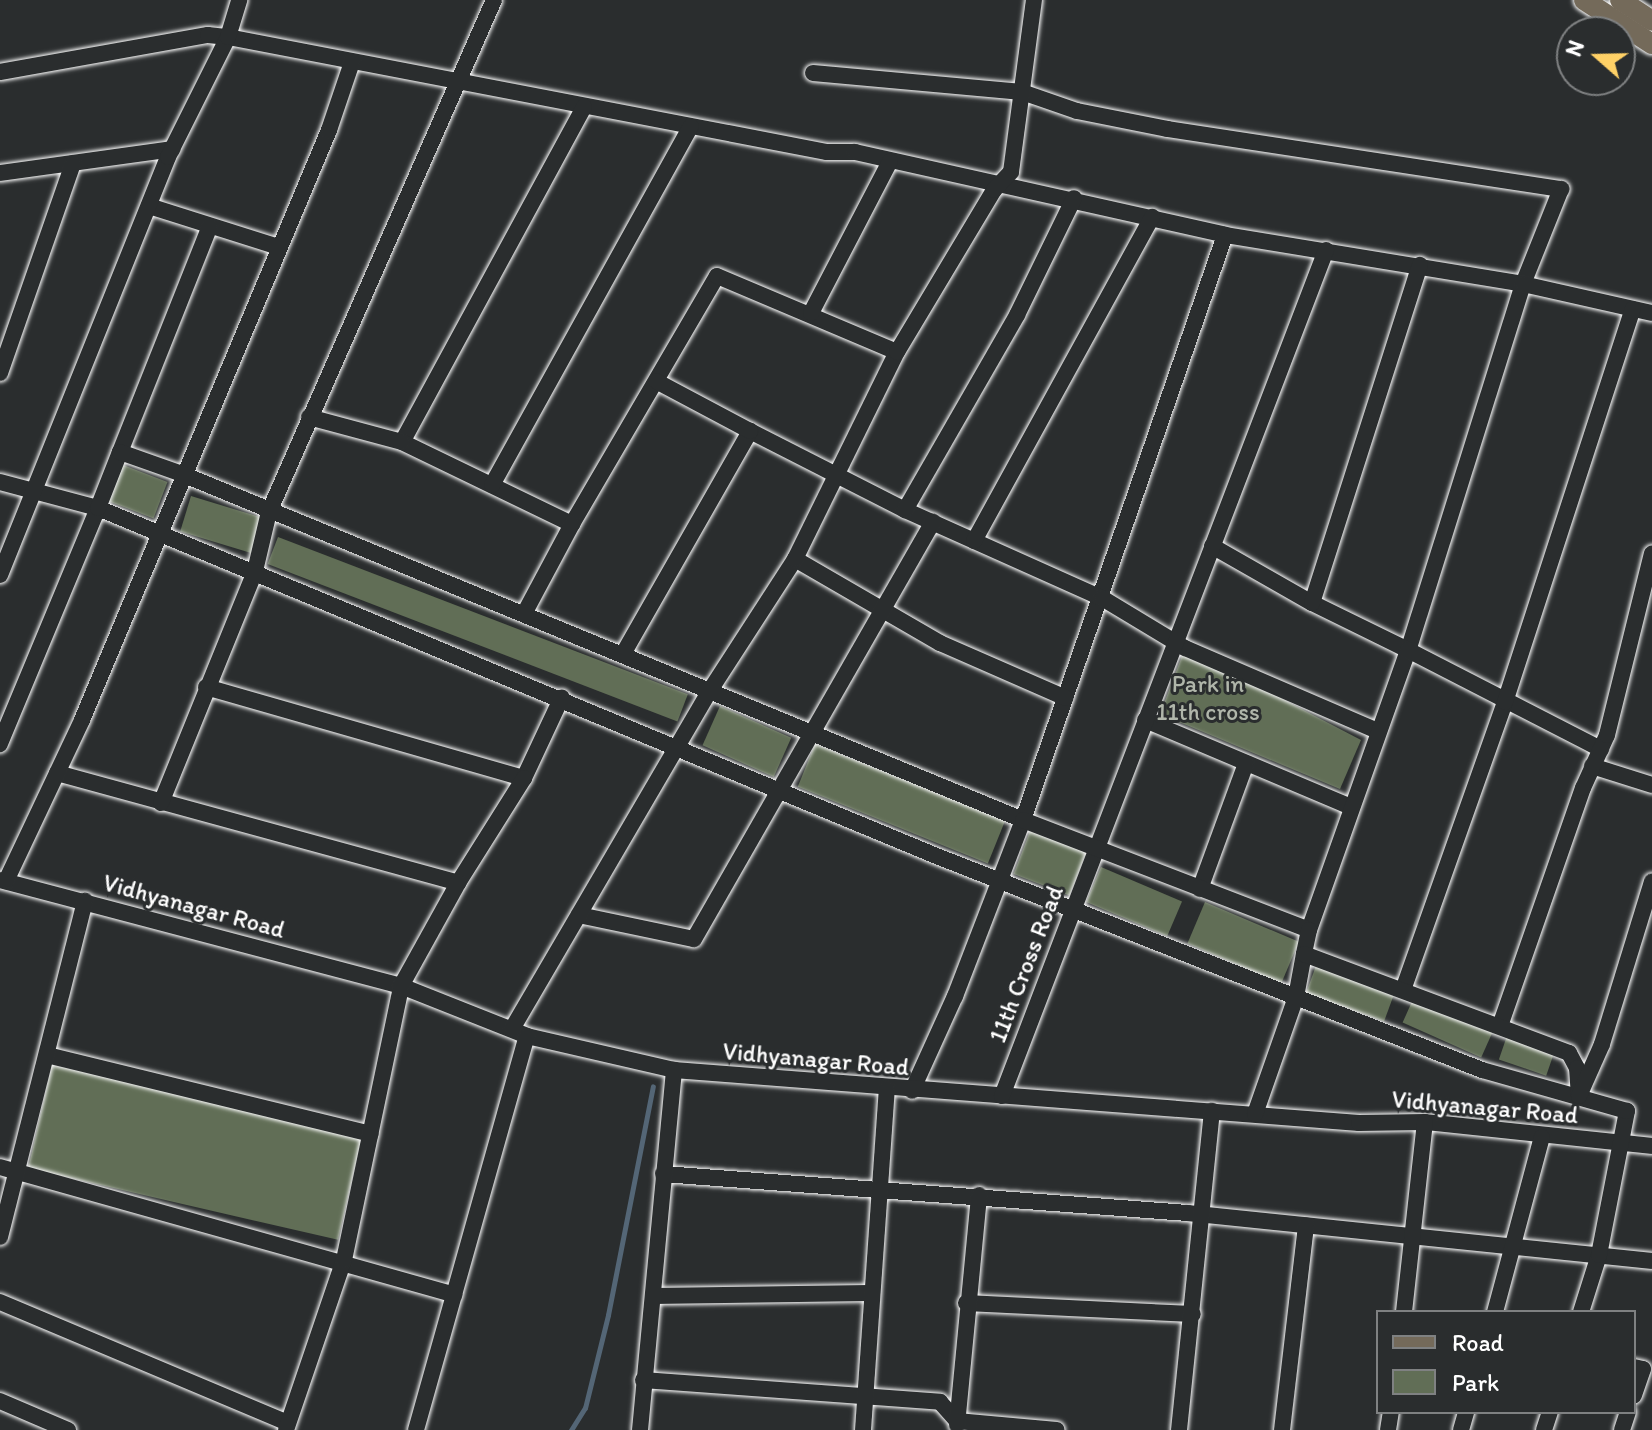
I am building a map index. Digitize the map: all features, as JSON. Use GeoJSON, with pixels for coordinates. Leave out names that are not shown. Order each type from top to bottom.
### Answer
{"type":"FeatureCollection","features":[{"type":"Feature","properties":{"kind":"main road"},"geometry":{"type":"LineString","coordinates":[[1620,0],[1652,21]]}},
{"type":"Feature","properties":{"kind":"main road"},"geometry":{"type":"LineString","coordinates":[[1589,1],[1652,44]]}},
{"type":"Feature","properties":{"kind":"street"},"geometry":{"type":"LineString","coordinates":[[0,575],[172,149],[228,37],[239,0]]}},
{"type":"Feature","properties":{"kind":"street"},"geometry":{"type":"LineString","coordinates":[[161,803],[255,571],[269,512],[494,0]]}},
{"type":"Feature","properties":{"kind":"street"},"geometry":{"type":"LineString","coordinates":[[416,1430],[454,1295],[520,1033],[579,915],[711,689],[795,559],[897,352],[1011,172],[1034,0]]}},
{"type":"Feature","properties":{"kind":"street"},"geometry":{"type":"LineString","coordinates":[[0,72],[208,35],[228,37],[456,84],[1002,182],[1225,235],[1420,265],[1652,313]]}},
{"type":"Feature","properties":{"kind":"street"},"geometry":{"type":"LineString","coordinates":[[3,880],[57,773],[278,247],[352,62]]}},
{"type":"Feature","properties":{"kind":"street"},"geometry":{"type":"LineString","coordinates":[[813,73],[1022,92],[1077,111],[1168,129],[1561,189],[1523,284],[1408,650],[1309,930],[1296,997],[1255,1114]]}},
{"type":"Feature","properties":{"kind":"street"},"geometry":{"type":"LineString","coordinates":[[402,442],[584,107]]}},
{"type":"Feature","properties":{"kind":"street"},"geometry":{"type":"LineString","coordinates":[[492,485],[691,126]]}},
{"type":"Feature","properties":{"kind":"street"},"geometry":{"type":"LineString","coordinates":[[0,173],[172,149]]}},
{"type":"Feature","properties":{"kind":"street"},"geometry":{"type":"LineString","coordinates":[[811,313],[890,161]]}},
{"type":"Feature","properties":{"kind":"street"},"geometry":{"type":"LineString","coordinates":[[0,373],[73,163]]}},
{"type":"Feature","properties":{"kind":"street"},"geometry":{"type":"LineString","coordinates":[[905,510],[1017,315],[1074,198]]}},
{"type":"Feature","properties":{"kind":"street"},"geometry":{"type":"LineString","coordinates":[[149,206],[278,247]]}},
{"type":"Feature","properties":{"kind":"street"},"geometry":{"type":"LineString","coordinates":[[974,541],[1050,412],[1152,217]]}},
{"type":"Feature","properties":{"kind":"street"},"geometry":{"type":"LineString","coordinates":[[0,744],[210,226]]}},
{"type":"Feature","properties":{"kind":"street"},"geometry":{"type":"LineString","coordinates":[[912,1091],[955,996],[997,880],[1023,820],[1225,235]]}},
{"type":"Feature","properties":{"kind":"street","name":"11th Cross Road"},"geometry":{"type":"LineString","coordinates":[[1002,1096],[1326,250]]}},
{"type":"Feature","properties":{"kind":"street"},"geometry":{"type":"LineString","coordinates":[[1312,603],[1420,265]]}},
{"type":"Feature","properties":{"kind":"street"},"geometry":{"type":"LineString","coordinates":[[524,614],[572,524],[717,276],[811,313],[897,352]]}},
{"type":"Feature","properties":{"kind":"street"},"geometry":{"type":"LineString","coordinates":[[1403,990],[1505,702],[1633,309]]}},
{"type":"Feature","properties":{"kind":"street"},"geometry":{"type":"LineString","coordinates":[[656,381],[905,510],[1102,598],[1175,642],[1378,731]]}},
{"type":"Feature","properties":{"kind":"street"},"geometry":{"type":"LineString","coordinates":[[309,417],[402,442],[572,524]]}},
{"type":"Feature","properties":{"kind":"street"},"geometry":{"type":"LineString","coordinates":[[623,654],[750,431]]}},
{"type":"Feature","properties":{"kind":"street"},"geometry":{"type":"LineString","coordinates":[[120,452],[182,474],[269,512],[711,689],[1095,849],[1309,930]]}},
{"type":"Feature","properties":{"kind":"street"},"geometry":{"type":"LineString","coordinates":[[0,482],[98,508],[679,745],[997,880],[1482,1070],[1627,1111],[1623,1146],[1599,1255],[1582,1310]]}},
{"type":"Feature","properties":{"kind":"street"},"geometry":{"type":"LineString","coordinates":[[579,915],[694,939],[777,788],[933,522]]}},
{"type":"Feature","properties":{"kind":"street"},"geometry":{"type":"LineString","coordinates":[[1212,546],[1312,603],[1601,749]]}},
{"type":"Feature","properties":{"kind":"street"},"geometry":{"type":"LineString","coordinates":[[1500,1026],[1592,766],[1601,749],[1652,553]]}},
{"type":"Feature","properties":{"kind":"street"},"geometry":{"type":"LineString","coordinates":[[795,559],[940,643],[1066,698]]}},
{"type":"Feature","properties":{"kind":"street"},"geometry":{"type":"LineString","coordinates":[[206,687],[524,778]]}},
{"type":"Feature","properties":{"kind":"street"},"geometry":{"type":"LineString","coordinates":[[0,1302],[287,1427],[344,1260],[401,986],[458,883],[524,778],[562,697]]}},
{"type":"Feature","properties":{"kind":"street"},"geometry":{"type":"LineString","coordinates":[[1145,720],[1351,807]]}},
{"type":"Feature","properties":{"kind":"street"},"geometry":{"type":"LineString","coordinates":[[1200,889],[1246,763]]}},
{"type":"Feature","properties":{"kind":"street"},"geometry":{"type":"LineString","coordinates":[[1592,766],[1652,785]]}},
{"type":"Feature","properties":{"kind":"street"},"geometry":{"type":"LineString","coordinates":[[57,773],[458,883]]}},
{"type":"Feature","properties":{"kind":"street","name":"Vidhyanagar Road"},"geometry":{"type":"LineString","coordinates":[[3,880],[401,986],[520,1033],[674,1070],[912,1091],[1359,1123],[1425,1122],[1623,1146],[1652,1146]]}},
{"type":"Feature","properties":{"kind":"street"},"geometry":{"type":"LineString","coordinates":[[1579,1096],[1602,1044],[1652,881]]}},
{"type":"Feature","properties":{"kind":"street"},"geometry":{"type":"LineString","coordinates":[[0,1237],[85,901]]}},
{"type":"Feature","properties":{"kind":"street"},"geometry":{"type":"LineString","coordinates":[[1304,954],[1569,1053],[1577,1068],[1579,1096]]}},
{"type":"Feature","properties":{"kind":"street"},"geometry":{"type":"LineString","coordinates":[[47,1055],[370,1134]]}},
{"type":"Feature","properties":{"kind":"street"},"geometry":{"type":"LineString","coordinates":[[640,1430],[674,1070]]}},
{"type":"Feature","properties":{"kind":"street"},"geometry":{"type":"LineString","coordinates":[[863,1430],[867,1398],[869,1293],[881,1188],[887,1089]]}},
{"type":"Feature","properties":{"kind":"street"},"geometry":{"type":"LineString","coordinates":[[1179,1430],[1205,1215],[1212,1111]]}},
{"type":"Feature","properties":{"kind":"street"},"geometry":{"type":"LineString","coordinates":[[1404,1310],[1425,1122]]}},
{"type":"Feature","properties":{"kind":"street"},"geometry":{"type":"LineString","coordinates":[[1496,1310],[1542,1137]]}},
{"type":"Feature","properties":{"kind":"street"},"geometry":{"type":"LineString","coordinates":[[0,1167],[344,1260],[454,1295]]}},
{"type":"Feature","properties":{"kind":"street"},"geometry":{"type":"LineString","coordinates":[[663,1174],[979,1195],[1514,1245],[1652,1261]]}},
{"type":"Feature","properties":{"kind":"street"},"geometry":{"type":"LineString","coordinates":[[956,1426],[979,1195]]}},
{"type":"Feature","properties":{"kind":"street"},"geometry":{"type":"LineString","coordinates":[[1282,1430],[1306,1225]]}},
{"type":"Feature","properties":{"kind":"street"},"geometry":{"type":"LineString","coordinates":[[653,1296],[869,1293]]}},
{"type":"Feature","properties":{"kind":"street"},"geometry":{"type":"LineString","coordinates":[[966,1303],[1193,1314]]}},
{"type":"Feature","properties":{"kind":"street"},"geometry":{"type":"LineString","coordinates":[[1636,1389],[1643,1369]]}},
{"type":"Feature","properties":{"kind":"street"},"geometry":{"type":"LineString","coordinates":[[643,1380],[940,1402],[956,1426]]}},
{"type":"Feature","properties":{"kind":"street"},"geometry":{"type":"LineString","coordinates":[[0,1401],[68,1430]]}},
{"type":"Feature","properties":{"kind":"street"},"geometry":{"type":"LineString","coordinates":[[956,1426],[1057,1430]]}},
{"type":"Feature","properties":{"kind":"green space"},"geometry":{"type":"Polygon","coordinates":[[[118,463],[167,482],[154,518],[104,499],[118,463]]]}},
{"type":"Feature","properties":{"kind":"green space"},"geometry":{"type":"Polygon","coordinates":[[[191,496],[263,518],[252,553],[180,531],[191,496]]]}},
{"type":"Feature","properties":{"kind":"green space"},"geometry":{"type":"Polygon","coordinates":[[[278,537],[688,694],[677,721],[268,564],[278,537]]]}},
{"type":"Feature","properties":{"kind":"green space","name":"Park in 11th cross"},"geometry":{"type":"Polygon","coordinates":[[[1185,648],[1361,740],[1340,789],[1160,714],[1185,648]]]}},
{"type":"Feature","properties":{"kind":"green space"},"geometry":{"type":"Polygon","coordinates":[[[720,706],[791,738],[774,777],[703,745],[720,706]]]}},
{"type":"Feature","properties":{"kind":"green space"},"geometry":{"type":"Polygon","coordinates":[[[815,744],[1005,821],[988,863],[798,787],[815,744]]]}},
{"type":"Feature","properties":{"kind":"green space"},"geometry":{"type":"Polygon","coordinates":[[[1030,831],[1086,853],[1070,895],[1014,874],[1030,831]]]}},
{"type":"Feature","properties":{"kind":"green space"},"geometry":{"type":"Polygon","coordinates":[[[1101,867],[1182,901],[1167,936],[1086,902],[1101,867]]]}},
{"type":"Feature","properties":{"kind":"green space"},"geometry":{"type":"Polygon","coordinates":[[[1205,902],[1299,942],[1281,983],[1187,943],[1205,902]]]}},
{"type":"Feature","properties":{"kind":"green space"},"geometry":{"type":"Polygon","coordinates":[[[1317,963],[1395,991],[1384,1021],[1306,993],[1317,963]]]}},
{"type":"Feature","properties":{"kind":"green space"},"geometry":{"type":"Polygon","coordinates":[[[1414,997],[1493,1032],[1481,1058],[1403,1023],[1414,997]]]}},
{"type":"Feature","properties":{"kind":"green space"},"geometry":{"type":"Polygon","coordinates":[[[1508,1033],[1555,1049],[1546,1076],[1499,1059],[1508,1033]]]}},
{"type":"Feature","properties":{"kind":"green space"},"geometry":{"type":"Polygon","coordinates":[[[52,1065],[362,1137],[338,1240],[28,1168],[52,1065]]]}},
{"type":"Feature","properties":{"kind":"waterway"},"geometry":{"type":"LineString","coordinates":[[571,1430],[585,1408],[608,1315],[653,1086]]}}]}
